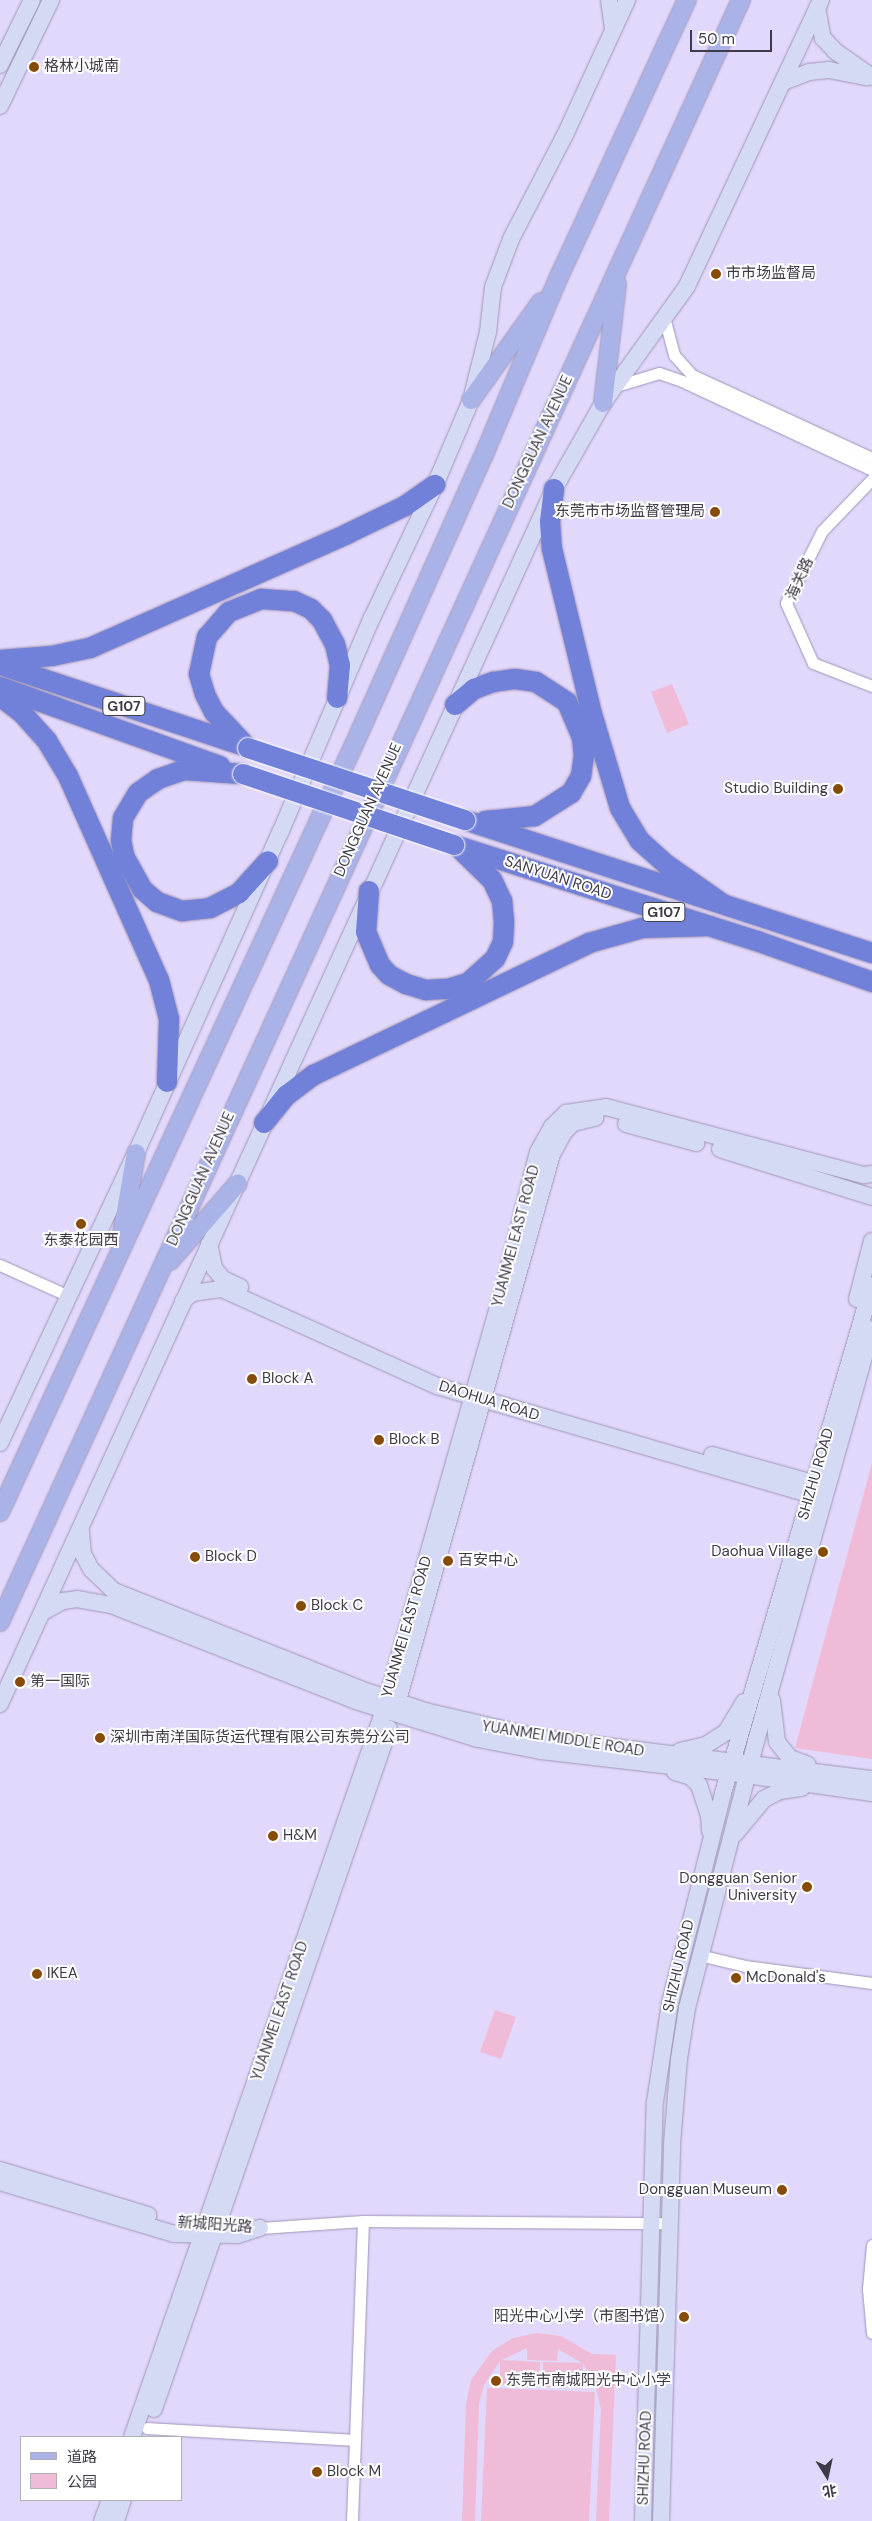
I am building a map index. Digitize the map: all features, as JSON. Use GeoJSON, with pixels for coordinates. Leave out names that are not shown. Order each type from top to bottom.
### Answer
{"type":"FeatureCollection","features":[{"type":"Feature","properties":{"kind":"highway"},"geometry":{"type":"LineString","coordinates":[[0,660],[52,656],[90,648],[349,533],[405,506],[434,485]]}},
{"type":"Feature","properties":{"kind":"highway"},"geometry":{"type":"LineString","coordinates":[[554,489],[550,522],[552,549],[592,714],[620,808],[639,840],[667,865],[723,904]]}},
{"type":"Feature","properties":{"kind":"highway"},"geometry":{"type":"LineString","coordinates":[[248,748],[214,712],[205,694],[199,674],[207,637],[217,622],[245,603],[262,599],[294,602],[311,609],[322,620],[335,644],[340,665],[337,698]]}},
{"type":"Feature","properties":{"kind":"highway","name":"G107"},"geometry":{"type":"LineString","coordinates":[[0,665],[248,748]]}},
{"type":"Feature","properties":{"kind":"highway"},"geometry":{"type":"LineString","coordinates":[[455,705],[474,689],[493,682],[516,679],[536,682],[567,702],[577,719],[584,755],[581,776],[571,793],[556,805],[535,816],[515,820],[465,820]]}},
{"type":"Feature","properties":{"kind":"highway","name":"G107"},"geometry":{"type":"LineString","coordinates":[[0,687],[243,774]]}},
{"type":"Feature","properties":{"kind":"highway"},"geometry":{"type":"LineString","coordinates":[[0,696],[47,741],[68,776],[159,980],[169,1019],[168,1082]]}},
{"type":"Feature","properties":{"kind":"highway","name":"SANYUAN ROAD"},"geometry":{"type":"LineString","coordinates":[[248,748],[872,953]]}},
{"type":"Feature","properties":{"kind":"highway"},"geometry":{"type":"LineString","coordinates":[[243,774],[184,770],[158,779],[138,793],[123,818],[121,840],[124,856],[142,889],[157,902],[182,911],[210,908],[239,893],[268,861]]}},
{"type":"Feature","properties":{"kind":"highway","name":"SANYUAN ROAD"},"geometry":{"type":"LineString","coordinates":[[243,774],[454,845],[710,926],[872,982]]}},
{"type":"Feature","properties":{"kind":"highway"},"geometry":{"type":"LineString","coordinates":[[369,891],[366,932],[380,965],[390,975],[406,984],[426,990],[448,990],[468,983],[495,959],[503,942],[502,901],[492,880],[454,845]]}},
{"type":"Feature","properties":{"kind":"highway"},"geometry":{"type":"LineString","coordinates":[[264,1123],[287,1095],[314,1075],[588,943],[642,928],[710,926]]}},
{"type":"Feature","properties":{"kind":"main road"},"geometry":{"type":"LineString","coordinates":[[0,1512],[467,493],[557,281],[687,0]]}},
{"type":"Feature","properties":{"kind":"main road","name":"DONGGUAN AVENUE"},"geometry":{"type":"LineString","coordinates":[[0,1622],[741,0]]}},
{"type":"Feature","properties":{"kind":"main road"},"geometry":{"type":"LineString","coordinates":[[602,403],[618,268]]}},
{"type":"Feature","properties":{"kind":"main road"},"geometry":{"type":"LineString","coordinates":[[471,400],[557,281]]}},
{"type":"Feature","properties":{"kind":"main road"},"geometry":{"type":"LineString","coordinates":[[118,1258],[136,1153]]}},
{"type":"Feature","properties":{"kind":"main road"},"geometry":{"type":"LineString","coordinates":[[158,1274],[238,1183]]}},
{"type":"Feature","properties":{"kind":"street"},"geometry":{"type":"LineString","coordinates":[[0,66],[32,0]]}},
{"type":"Feature","properties":{"kind":"street"},"geometry":{"type":"LineString","coordinates":[[0,106],[51,0]]}},
{"type":"Feature","properties":{"kind":"street"},"geometry":{"type":"LineString","coordinates":[[609,0],[613,30]]}},
{"type":"Feature","properties":{"kind":"street"},"geometry":{"type":"LineString","coordinates":[[0,1443],[136,1153],[268,861],[337,698],[471,400],[499,271],[511,239],[565,136],[627,0]]}},
{"type":"Feature","properties":{"kind":"street"},"geometry":{"type":"LineString","coordinates":[[819,4],[823,38],[835,51],[872,78]]}},
{"type":"Feature","properties":{"kind":"street"},"geometry":{"type":"LineString","coordinates":[[0,1704],[82,1527],[369,891],[554,489],[602,403],[665,321],[688,286],[819,4]]}},
{"type":"Feature","properties":{"kind":"street"},"geometry":{"type":"LineString","coordinates":[[783,82],[809,72],[829,70],[872,78]]}},
{"type":"Feature","properties":{"kind":"street"},"geometry":{"type":"LineString","coordinates":[[665,321],[674,355],[692,375],[872,458]]}},
{"type":"Feature","properties":{"kind":"street"},"geometry":{"type":"LineString","coordinates":[[614,386],[642,376],[667,376],[872,470]]}},
{"type":"Feature","properties":{"kind":"street","name":"海关路"},"geometry":{"type":"LineString","coordinates":[[872,479],[822,531],[786,603],[813,663],[872,686]]}},
{"type":"Feature","properties":{"kind":"street","name":"YUANMEI EAST ROAD"},"geometry":{"type":"LineString","coordinates":[[479,1395],[538,1152],[552,1127],[566,1113],[606,1107],[864,1175],[872,1174]]}},
{"type":"Feature","properties":{"kind":"street","name":"YUANMEI EAST ROAD"},"geometry":{"type":"LineString","coordinates":[[145,2433],[211,2230],[391,1706],[479,1395],[552,1154],[564,1132],[573,1123],[586,1118],[606,1118],[849,1187],[872,1196]]}},
{"type":"Feature","properties":{"kind":"street"},"geometry":{"type":"LineString","coordinates":[[863,1357],[848,1334],[872,1241]]}},
{"type":"Feature","properties":{"kind":"street","name":"DAOHUA ROAD"},"geometry":{"type":"LineString","coordinates":[[209,1244],[214,1268],[224,1280],[439,1379],[479,1395]]}},
{"type":"Feature","properties":{"kind":"street"},"geometry":{"type":"LineString","coordinates":[[0,1265],[69,1296]]}},
{"type":"Feature","properties":{"kind":"street","name":"SHIZHU ROAD"},"geometry":{"type":"LineString","coordinates":[[643,2521],[655,2102],[661,2056],[682,1949],[731,1767],[811,1488],[863,1357],[872,1285]]}},
{"type":"Feature","properties":{"kind":"street","name":"DAOHUA ROAD"},"geometry":{"type":"LineString","coordinates":[[183,1301],[192,1293],[222,1289],[429,1382],[811,1488]]}},
{"type":"Feature","properties":{"kind":"street","name":"SHIZHU ROAD"},"geometry":{"type":"LineString","coordinates":[[661,2521],[670,2223],[679,2059],[700,1955],[748,1769],[872,1330]]}},
{"type":"Feature","properties":{"kind":"street","name":"YUANMEI MIDDLE ROAD"},"geometry":{"type":"LineString","coordinates":[[82,1527],[83,1554],[100,1581],[114,1591],[391,1706]]}},
{"type":"Feature","properties":{"kind":"street","name":"YUANMEI MIDDLE ROAD"},"geometry":{"type":"LineString","coordinates":[[43,1612],[63,1601],[101,1603],[478,1738],[541,1751],[731,1767],[828,1780],[872,1793]]}},
{"type":"Feature","properties":{"kind":"street"},"geometry":{"type":"LineString","coordinates":[[659,1760],[706,1745],[726,1732],[756,1681]]}},
{"type":"Feature","properties":{"kind":"street"},"geometry":{"type":"LineString","coordinates":[[773,1683],[772,1712],[776,1742],[790,1758],[828,1780]]}},
{"type":"Feature","properties":{"kind":"street"},"geometry":{"type":"LineString","coordinates":[[659,1760],[691,1778],[699,1785],[709,1816],[711,1841]]}},
{"type":"Feature","properties":{"kind":"street","name":"YUANMEI MIDDLE ROAD"},"geometry":{"type":"LineString","coordinates":[[828,1780],[872,1779]]}},
{"type":"Feature","properties":{"kind":"street"},"geometry":{"type":"LineString","coordinates":[[729,1842],[764,1799],[780,1792],[828,1780]]}},
{"type":"Feature","properties":{"kind":"street"},"geometry":{"type":"LineString","coordinates":[[700,1955],[745,1966],[872,1983]]}},
{"type":"Feature","properties":{"kind":"street","name":"新城阳光路"},"geometry":{"type":"LineString","coordinates":[[0,2170],[176,2224],[238,2235],[260,2228]]}},
{"type":"Feature","properties":{"kind":"street","name":"新城阳光路"},"geometry":{"type":"LineString","coordinates":[[0,2182],[174,2234],[211,2230]]}},
{"type":"Feature","properties":{"kind":"street"},"geometry":{"type":"LineString","coordinates":[[352,2521],[362,2221]]}},
{"type":"Feature","properties":{"kind":"street"},"geometry":{"type":"LineString","coordinates":[[260,2228],[362,2221],[670,2223]]}},
{"type":"Feature","properties":{"kind":"street","name":"YUANMEI EAST ROAD"},"geometry":{"type":"LineString","coordinates":[[132,2436],[211,2230]]}},
{"type":"Feature","properties":{"kind":"street"},"geometry":{"type":"LineString","coordinates":[[872,2245],[868,2289],[872,2333]]}},
{"type":"Feature","properties":{"kind":"street"},"geometry":{"type":"LineString","coordinates":[[145,2433],[355,2440]]}},
{"type":"Feature","properties":{"kind":"street"},"geometry":{"type":"LineString","coordinates":[[102,2521],[110,2501]]}},
{"type":"Feature","properties":{"kind":"street"},"geometry":{"type":"LineString","coordinates":[[116,2521],[123,2501]]}},
{"type":"Feature","properties":{"kind":"green space"},"geometry":{"type":"Polygon","coordinates":[[[672,684],[689,724],[667,733],[651,692],[672,684]]]}},
{"type":"Feature","properties":{"kind":"green space"},"geometry":{"type":"Polygon","coordinates":[[[872,1463],[872,1759],[795,1748],[872,1463]]]}},
{"type":"Feature","properties":{"kind":"green space"},"geometry":{"type":"Polygon","coordinates":[[[495,2010],[516,2017],[501,2059],[480,2052],[495,2010]]]}},
{"type":"Feature","properties":{"kind":"green space"},"geometry":{"type":"Polygon","coordinates":[[[537,2333],[561,2336],[592,2354],[616,2355],[609,2521],[596,2521],[601,2409],[594,2380],[583,2364],[582,2388],[543,2387],[543,2362],[582,2363],[558,2349],[557,2361],[527,2360],[527,2348],[502,2360],[540,2362],[539,2386],[500,2385],[500,2361],[484,2385],[479,2404],[475,2521],[462,2521],[466,2403],[471,2380],[492,2351],[513,2338],[537,2333]]]}},
{"type":"Feature","properties":{"kind":"green space"},"geometry":{"type":"Polygon","coordinates":[[[487,2388],[595,2392],[589,2521],[481,2521],[487,2388]]]}},
{"type":"Feature","properties":{"kind":"place","name":"格林小城南"},"geometry":{"type":"Point","coordinates":[34,67]}},
{"type":"Feature","properties":{"kind":"place","name":"市市场监督局"},"geometry":{"type":"Point","coordinates":[716,274]}},
{"type":"Feature","properties":{"kind":"place","name":"东莞市市场监督管理局"},"geometry":{"type":"Point","coordinates":[715,512]}},
{"type":"Feature","properties":{"kind":"place","name":"Studio Building"},"geometry":{"type":"Point","coordinates":[838,789]}},
{"type":"Feature","properties":{"kind":"place","name":"东泰花园西"},"geometry":{"type":"Point","coordinates":[81,1224]}},
{"type":"Feature","properties":{"kind":"place","name":"Block A"},"geometry":{"type":"Point","coordinates":[252,1379]}},
{"type":"Feature","properties":{"kind":"place","name":"Block B"},"geometry":{"type":"Point","coordinates":[379,1440]}},
{"type":"Feature","properties":{"kind":"place","name":"Daohua Village"},"geometry":{"type":"Point","coordinates":[823,1552]}},
{"type":"Feature","properties":{"kind":"place","name":"Block D"},"geometry":{"type":"Point","coordinates":[195,1557]}},
{"type":"Feature","properties":{"kind":"place","name":"百安中心"},"geometry":{"type":"Point","coordinates":[448,1561]}},
{"type":"Feature","properties":{"kind":"place","name":"Block C"},"geometry":{"type":"Point","coordinates":[301,1606]}},
{"type":"Feature","properties":{"kind":"place","name":"第一国际"},"geometry":{"type":"Point","coordinates":[20,1682]}},
{"type":"Feature","properties":{"kind":"place","name":"深圳市南洋国际货运代理有限公司东莞分公司"},"geometry":{"type":"Point","coordinates":[100,1738]}},
{"type":"Feature","properties":{"kind":"place","name":"H&M"},"geometry":{"type":"Point","coordinates":[273,1836]}},
{"type":"Feature","properties":{"kind":"place","name":"Dongguan Senior University"},"geometry":{"type":"Point","coordinates":[807,1887]}},
{"type":"Feature","properties":{"kind":"place","name":"IKEA"},"geometry":{"type":"Point","coordinates":[37,1974]}},
{"type":"Feature","properties":{"kind":"place","name":"McDonald's"},"geometry":{"type":"Point","coordinates":[736,1978]}},
{"type":"Feature","properties":{"kind":"place","name":"Dongguan Museum"},"geometry":{"type":"Point","coordinates":[782,2190]}},
{"type":"Feature","properties":{"kind":"place","name":"阳光中心小学（市图书馆）"},"geometry":{"type":"Point","coordinates":[684,2317]}},
{"type":"Feature","properties":{"kind":"place","name":"东莞市南城阳光中心小学"},"geometry":{"type":"Point","coordinates":[496,2381]}},
{"type":"Feature","properties":{"kind":"place","name":"Block M"},"geometry":{"type":"Point","coordinates":[317,2472]}}]}
